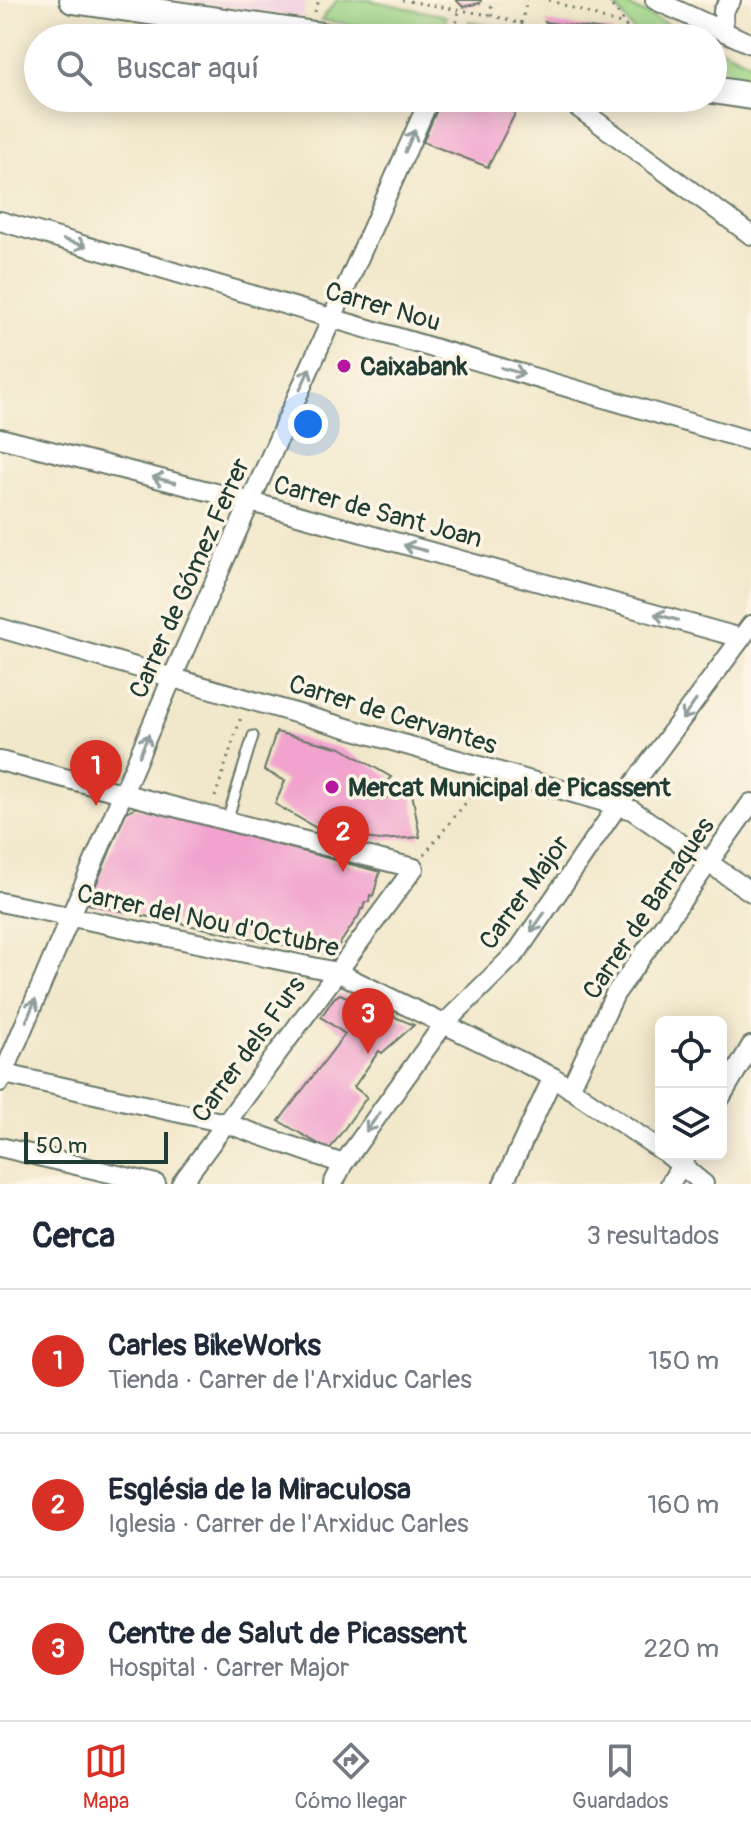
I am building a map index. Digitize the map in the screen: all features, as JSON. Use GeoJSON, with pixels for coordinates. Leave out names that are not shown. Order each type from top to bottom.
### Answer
{"type":"FeatureCollection","features":[{"type":"Feature","properties":{"kind":"street"},"geometry":{"type":"LineString","coordinates":[[73,0],[127,4],[249,24]]}},
{"type":"Feature","properties":{"kind":"street"},"geometry":{"type":"LineString","coordinates":[[655,0],[707,24]]}},
{"type":"Feature","properties":{"kind":"street"},"geometry":{"type":"LineString","coordinates":[[692,18],[715,16],[727,5]]}},
{"type":"Feature","properties":{"kind":"street"},"geometry":{"type":"LineString","coordinates":[[727,32],[751,44]]}},
{"type":"Feature","properties":{"kind":"street"},"geometry":{"type":"LineString","coordinates":[[727,92],[751,96]]}},
{"type":"Feature","properties":{"kind":"street","name":"Carrer de Gómez Ferrer"},"geometry":{"type":"LineString","coordinates":[[1,1076],[172,678],[424,112]]}},
{"type":"Feature","properties":{"kind":"street"},"geometry":{"type":"LineString","coordinates":[[584,112],[751,235]]}},
{"type":"Feature","properties":{"kind":"street","name":"Carrer Nou"},"geometry":{"type":"LineString","coordinates":[[0,221],[751,441]]}},
{"type":"Feature","properties":{"kind":"street","name":"Carrer de Sant Joan"},"geometry":{"type":"LineString","coordinates":[[0,438],[746,631]]}},
{"type":"Feature","properties":{"kind":"street","name":"Carrer de Cervantes"},"geometry":{"type":"LineString","coordinates":[[0,628],[618,805],[632,810],[751,892]]}},
{"type":"Feature","properties":{"kind":"street","name":"Carrer Major"},"geometry":{"type":"LineString","coordinates":[[333,1184],[343,1164],[443,1025],[517,952],[618,805],[746,631]]}},
{"type":"Feature","properties":{"kind":"street"},"geometry":{"type":"LineString","coordinates":[[0,761],[414,868]]}},
{"type":"Feature","properties":{"kind":"street","name":"Carrer de Barraques"},"geometry":{"type":"LineString","coordinates":[[570,1089],[615,994],[751,803]]}},
{"type":"Feature","properties":{"kind":"street","name":"Carrer dels Furs"},"geometry":{"type":"LineString","coordinates":[[181,1184],[414,868]]}},
{"type":"Feature","properties":{"kind":"street","name":"Carrer del Nou d'Octubre"},"geometry":{"type":"LineString","coordinates":[[0,902],[337,972],[553,1077],[655,1146]]}},
{"type":"Feature","properties":{"kind":"street"},"geometry":{"type":"LineString","coordinates":[[726,1088],[751,1046]]}},
{"type":"Feature","properties":{"kind":"street"},"geometry":{"type":"LineString","coordinates":[[1,1076],[225,1123],[343,1164]]}},
{"type":"Feature","properties":{"kind":"street"},"geometry":{"type":"LineString","coordinates":[[503,1184],[553,1077]]}},
{"type":"Feature","properties":{"kind":"street"},"geometry":{"type":"LineString","coordinates":[[0,1147],[156,1184]]}},
{"type":"Feature","properties":{"kind":"street"},"geometry":{"type":"LineString","coordinates":[[670,1184],[678,1160]]}},
{"type":"Feature","properties":{"kind":"street"},"geometry":{"type":"LineString","coordinates":[[682,1160],[704,1184]]}},
{"type":"Feature","properties":{"kind":"lane"},"geometry":{"type":"LineString","coordinates":[[218,819],[253,736]]}},
{"type":"Feature","properties":{"kind":"path"},"geometry":{"type":"LineString","coordinates":[[402,0],[489,15],[521,24],[527,0]]}},
{"type":"Feature","properties":{"kind":"path"},"geometry":{"type":"LineString","coordinates":[[489,15],[493,0]]}},
{"type":"Feature","properties":{"kind":"path"},"geometry":{"type":"LineString","coordinates":[[549,0],[620,24]]}},
{"type":"Feature","properties":{"kind":"path"},"geometry":{"type":"LineString","coordinates":[[607,0],[625,24]]}},
{"type":"Feature","properties":{"kind":"path"},"geometry":{"type":"LineString","coordinates":[[456,24],[459,10]]}},
{"type":"Feature","properties":{"kind":"path"},"geometry":{"type":"LineString","coordinates":[[218,819],[247,698]]}},
{"type":"Feature","properties":{"kind":"path"},"geometry":{"type":"LineString","coordinates":[[414,868],[491,770]]}},
{"type":"Feature","properties":{"kind":"shaded area"},"geometry":{"type":"Polygon","coordinates":[[[178,0],[307,0],[302,17],[178,0]]]}},
{"type":"Feature","properties":{"kind":"green space"},"geometry":{"type":"Polygon","coordinates":[[[337,0],[369,0],[446,16],[445,24],[348,24],[321,20],[337,0]]]}},
{"type":"Feature","properties":{"kind":"green space"},"geometry":{"type":"Polygon","coordinates":[[[611,0],[667,24],[629,24],[611,0]]]}},
{"type":"Feature","properties":{"kind":"green space"},"geometry":{"type":"Polygon","coordinates":[[[727,52],[751,63],[751,81],[727,78],[727,52]]]}},
{"type":"Feature","properties":{"kind":"building"},"geometry":{"type":"Polygon","coordinates":[[[456,0],[481,0],[480,3],[463,7],[456,0]]]}},
{"type":"Feature","properties":{"kind":"building"},"geometry":{"type":"Polygon","coordinates":[[[436,112],[516,112],[488,167],[423,142],[436,112]]]}},
{"type":"Feature","properties":{"kind":"building","name":"Mercat Municipal de Picassent"},"geometry":{"type":"Polygon","coordinates":[[[276,732],[341,748],[391,777],[371,800],[412,793],[420,837],[380,840],[325,833],[275,804],[285,781],[264,770],[276,732]]]}},
{"type":"Feature","properties":{"kind":"building"},"geometry":{"type":"Polygon","coordinates":[[[137,807],[380,872],[373,896],[370,895],[369,902],[365,902],[337,948],[321,953],[88,904],[126,812],[137,807]]]}},
{"type":"Feature","properties":{"kind":"building"},"geometry":{"type":"Polygon","coordinates":[[[340,994],[414,1025],[382,1053],[379,1051],[354,1087],[367,1097],[329,1150],[279,1121],[345,1034],[321,1017],[340,994]]]}},
{"type":"Feature","properties":{"kind":"place","name":"Caixabank"},"geometry":{"type":"Point","coordinates":[344,366]}},
{"type":"Feature","properties":{"kind":"place","name":"Mercat Municipal de Picassent"},"geometry":{"type":"Point","coordinates":[332,787]}},
{"type":"Feature","properties":{"kind":"place","name":"Carles BikeWorks"},"geometry":{"type":"Point","coordinates":[96,806]}},
{"type":"Feature","properties":{"kind":"place","name":"Església de la Miraculosa"},"geometry":{"type":"Point","coordinates":[343,872]}},
{"type":"Feature","properties":{"kind":"place","name":"Centre de Salut de Picassent"},"geometry":{"type":"Point","coordinates":[368,1054]}}]}
